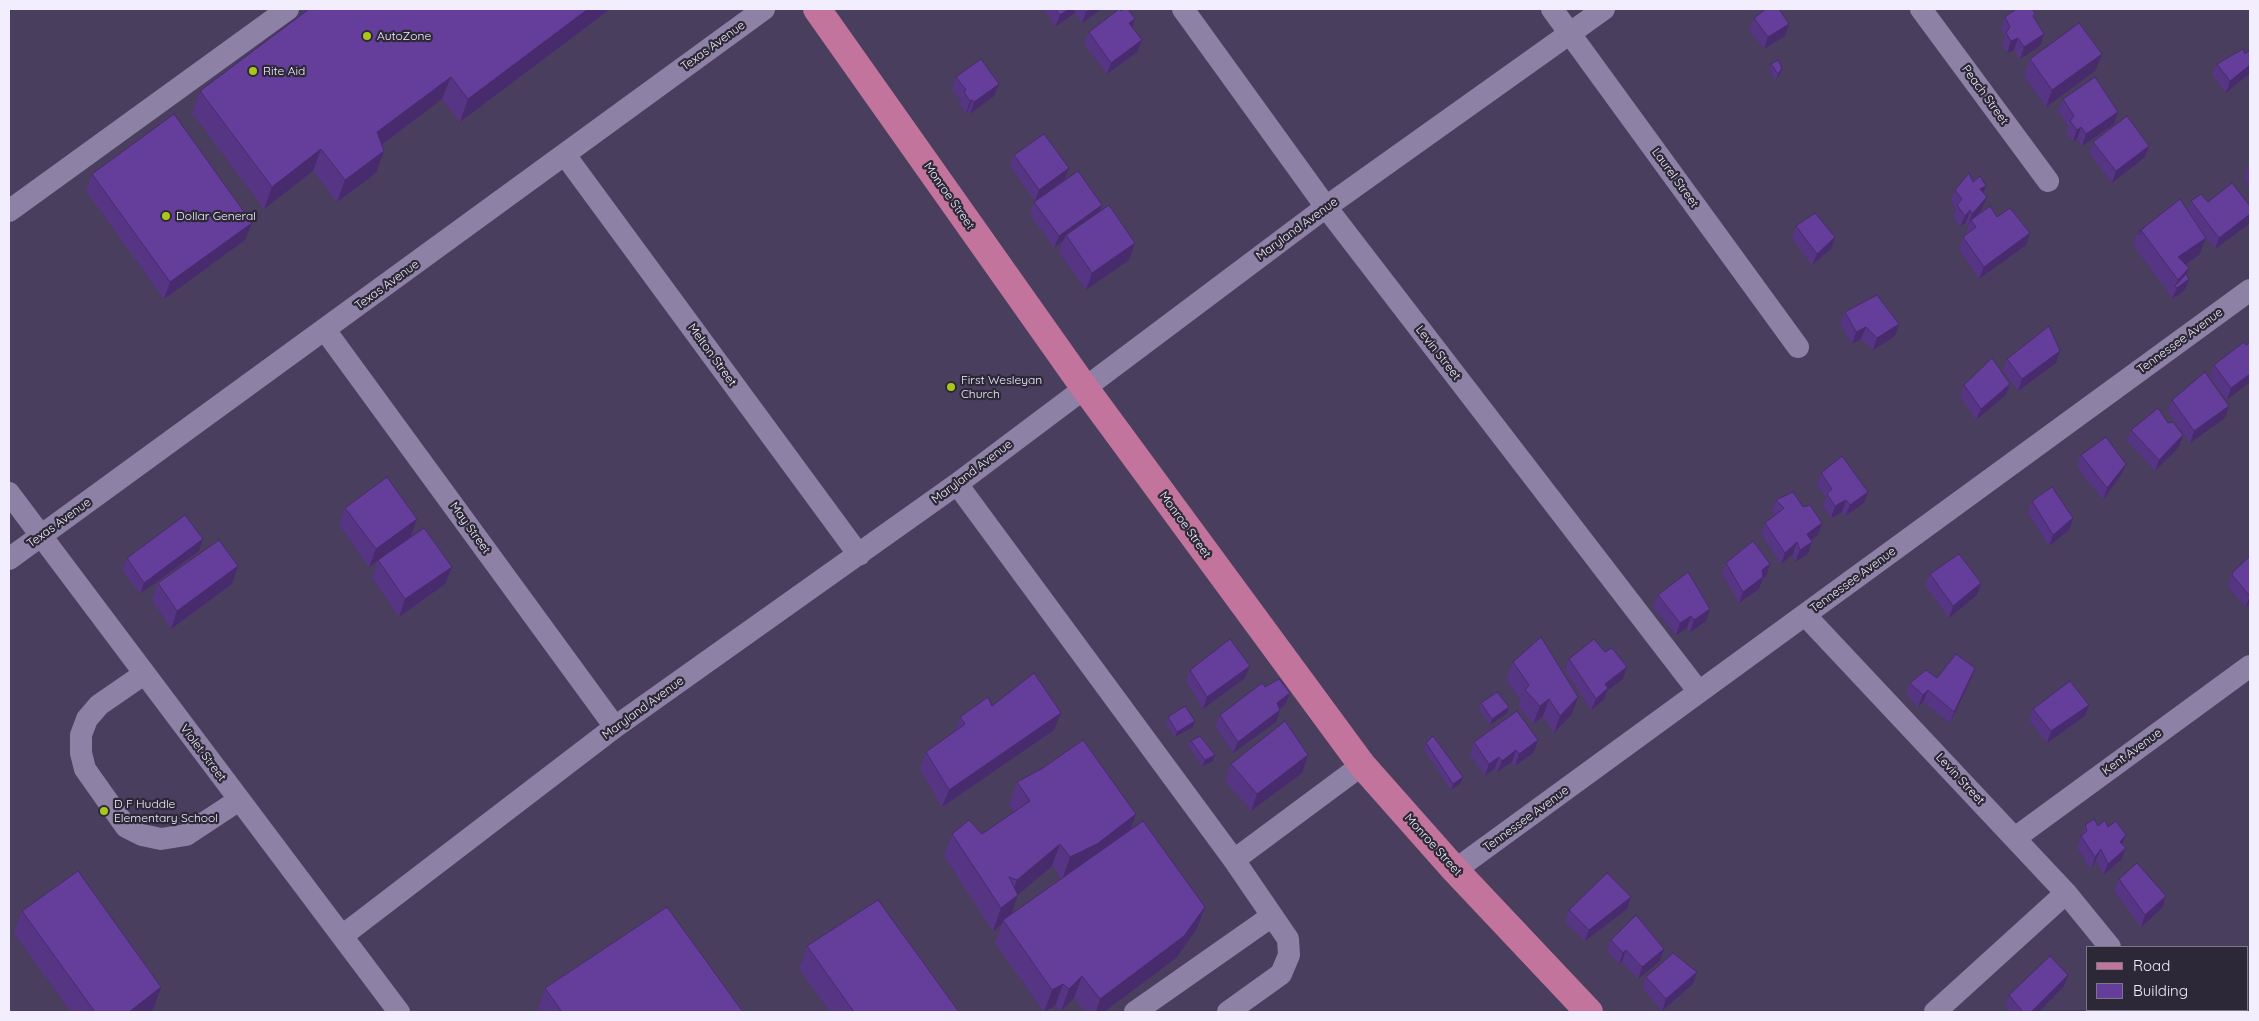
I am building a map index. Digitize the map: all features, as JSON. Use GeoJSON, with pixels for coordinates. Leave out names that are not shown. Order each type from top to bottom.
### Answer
{"type":"FeatureCollection","features":[{"type":"Feature","properties":{"kind":"main road","name":"Monroe Street"},"geometry":{"type":"LineString","coordinates":[[817,9],[1084,387],[1362,765],[1455,870],[1589,1012]]}},
{"type":"Feature","properties":{"kind":"street"},"geometry":{"type":"LineString","coordinates":[[9,211],[288,9]]}},
{"type":"Feature","properties":{"kind":"street","name":"Texas Avenue"},"geometry":{"type":"LineString","coordinates":[[9,559],[764,9]]}},
{"type":"Feature","properties":{"kind":"street","name":"Levin Street"},"geometry":{"type":"LineString","coordinates":[[1183,9],[1326,207],[1699,692]]}},
{"type":"Feature","properties":{"kind":"street","name":"Laurel Street"},"geometry":{"type":"LineString","coordinates":[[1552,9],[1798,347]]}},
{"type":"Feature","properties":{"kind":"street","name":"Maryland Avenue"},"geometry":{"type":"LineString","coordinates":[[342,936],[614,727],[957,484],[1326,207],[1604,9]]}},
{"type":"Feature","properties":{"kind":"street","name":"Peach Street"},"geometry":{"type":"LineString","coordinates":[[1921,9],[2048,181]]}},
{"type":"Feature","properties":{"kind":"street","name":"Melton Street"},"geometry":{"type":"LineString","coordinates":[[565,155],[859,555]]}},
{"type":"Feature","properties":{"kind":"street","name":"Tennessee Avenue"},"geometry":{"type":"LineString","coordinates":[[1455,870],[2250,290]]}},
{"type":"Feature","properties":{"kind":"street","name":"May Street"},"geometry":{"type":"LineString","coordinates":[[325,330],[614,727]]}},
{"type":"Feature","properties":{"kind":"street"},"geometry":{"type":"LineString","coordinates":[[957,484],[1234,860],[1288,939],[1289,955],[1280,974],[1228,1012]]}},
{"type":"Feature","properties":{"kind":"street","name":"Violet Street"},"geometry":{"type":"LineString","coordinates":[[9,493],[399,1012]]}},
{"type":"Feature","properties":{"kind":"street","name":"Levin Street"},"geometry":{"type":"LineString","coordinates":[[1805,615],[2066,893],[2109,946]]}},
{"type":"Feature","properties":{"kind":"street","name":"Kent Avenue"},"geometry":{"type":"LineString","coordinates":[[2015,838],[2250,666]]}},
{"type":"Feature","properties":{"kind":"street"},"geometry":{"type":"LineString","coordinates":[[144,674],[99,705],[87,719],[81,735],[81,753],[85,770],[126,826],[142,835],[161,839],[186,835],[239,800]]}},
{"type":"Feature","properties":{"kind":"street"},"geometry":{"type":"LineString","coordinates":[[1234,860],[1362,765]]}},
{"type":"Feature","properties":{"kind":"street"},"geometry":{"type":"LineString","coordinates":[[1935,1012],[2066,893]]}},
{"type":"Feature","properties":{"kind":"street"},"geometry":{"type":"LineString","coordinates":[[1135,1012],[1272,916]]}},
{"type":"Feature","properties":{"kind":"building"},"geometry":{"type":"Polygon","coordinates":[[[309,9],[588,9],[468,99],[451,77],[377,132],[384,151],[345,180],[321,149],[272,187],[200,91],[309,9]]]}},
{"type":"Feature","properties":{"kind":"building"},"geometry":{"type":"Polygon","coordinates":[[[1055,9],[1069,9],[1060,15],[1055,9]]]}},
{"type":"Feature","properties":{"kind":"building"},"geometry":{"type":"Polygon","coordinates":[[[1119,9],[1121,11],[1128,9],[1135,19],[1129,23],[1142,40],[1111,63],[1089,32],[1119,9]]]}},
{"type":"Feature","properties":{"kind":"building"},"geometry":{"type":"Polygon","coordinates":[[[1766,9],[1779,9],[1789,24],[1768,37],[1754,18],[1766,9]]]}},
{"type":"Feature","properties":{"kind":"building"},"geometry":{"type":"Polygon","coordinates":[[[2016,9],[2032,9],[2035,13],[2033,16],[2044,34],[2024,47],[2018,38],[2011,41],[2006,33],[2010,27],[2005,17],[2016,9]]]}},
{"type":"Feature","properties":{"kind":"building"},"geometry":{"type":"Polygon","coordinates":[[[2079,23],[2102,54],[2052,90],[2030,59],[2079,23]]]}},
{"type":"Feature","properties":{"kind":"building"},"geometry":{"type":"Polygon","coordinates":[[[2243,49],[2245,54],[2250,50],[2250,65],[2230,81],[2217,64],[2243,49]]]}},
{"type":"Feature","properties":{"kind":"building"},"geometry":{"type":"Polygon","coordinates":[[[981,59],[999,84],[974,102],[970,101],[964,92],[966,90],[956,77],[981,59]]]}},
{"type":"Feature","properties":{"kind":"building"},"geometry":{"type":"Polygon","coordinates":[[[1778,60],[1782,68],[1778,74],[1771,64],[1778,60]]]}},
{"type":"Feature","properties":{"kind":"building"},"geometry":{"type":"Polygon","coordinates":[[[2095,77],[2118,112],[2086,134],[2081,127],[2077,130],[2070,121],[2074,116],[2063,99],[2095,77]]]}},
{"type":"Feature","properties":{"kind":"building","name":"Dollar General"},"geometry":{"type":"Polygon","coordinates":[[[174,114],[252,223],[170,282],[92,174],[174,114]]]}},
{"type":"Feature","properties":{"kind":"building"},"geometry":{"type":"Polygon","coordinates":[[[2127,116],[2149,146],[2116,171],[2093,142],[2127,116]]]}},
{"type":"Feature","properties":{"kind":"building"},"geometry":{"type":"Polygon","coordinates":[[[1044,134],[1069,168],[1039,190],[1014,155],[1044,134]]]}},
{"type":"Feature","properties":{"kind":"building"},"geometry":{"type":"Polygon","coordinates":[[[1078,171],[1102,205],[1059,236],[1034,202],[1078,171]]]}},
{"type":"Feature","properties":{"kind":"building"},"geometry":{"type":"Polygon","coordinates":[[[1969,173],[1973,182],[1980,176],[1986,186],[1980,189],[1987,197],[1972,214],[1970,210],[1965,216],[1957,205],[1962,199],[1955,190],[1969,173]]]}},
{"type":"Feature","properties":{"kind":"building"},"geometry":{"type":"Polygon","coordinates":[[[2232,183],[2250,206],[2250,214],[2219,238],[2191,201],[2201,194],[2208,202],[2232,183]]]}},
{"type":"Feature","properties":{"kind":"building"},"geometry":{"type":"Polygon","coordinates":[[[2180,199],[2206,238],[2178,257],[2189,268],[2178,280],[2141,230],[2180,199]]]}},
{"type":"Feature","properties":{"kind":"building"},"geometry":{"type":"Polygon","coordinates":[[[1109,205],[1135,243],[1092,273],[1066,235],[1109,205]]]}},
{"type":"Feature","properties":{"kind":"building"},"geometry":{"type":"Polygon","coordinates":[[[1990,206],[1997,217],[2010,208],[2030,233],[1984,267],[1963,237],[1976,227],[1971,220],[1990,206]]]}},
{"type":"Feature","properties":{"kind":"building"},"geometry":{"type":"Polygon","coordinates":[[[1815,213],[1835,237],[1817,254],[1796,226],[1815,213]]]}},
{"type":"Feature","properties":{"kind":"building"},"geometry":{"type":"Polygon","coordinates":[[[2186,274],[2189,279],[2177,288],[2175,286],[2186,274]]]}},
{"type":"Feature","properties":{"kind":"building"},"geometry":{"type":"Polygon","coordinates":[[[1877,295],[1899,324],[1877,338],[1866,327],[1856,332],[1845,312],[1877,295]]]}},
{"type":"Feature","properties":{"kind":"building"},"geometry":{"type":"Polygon","coordinates":[[[2049,326],[2060,351],[2022,379],[2007,359],[2049,326]]]}},
{"type":"Feature","properties":{"kind":"building"},"geometry":{"type":"Polygon","coordinates":[[[2244,342],[2246,345],[2250,343],[2250,374],[2231,388],[2214,365],[2244,342]]]}},
{"type":"Feature","properties":{"kind":"building"},"geometry":{"type":"Polygon","coordinates":[[[1992,358],[2010,384],[1981,409],[1964,385],[1992,358]]]}},
{"type":"Feature","properties":{"kind":"building"},"geometry":{"type":"Polygon","coordinates":[[[2205,372],[2229,406],[2194,431],[2172,400],[2205,372]]]}},
{"type":"Feature","properties":{"kind":"building"},"geometry":{"type":"Polygon","coordinates":[[[2158,408],[2168,423],[2173,422],[2183,435],[2159,460],[2131,430],[2158,408]]]}},
{"type":"Feature","properties":{"kind":"building"},"geometry":{"type":"Polygon","coordinates":[[[2106,437],[2126,464],[2107,488],[2081,455],[2106,437]]]}},
{"type":"Feature","properties":{"kind":"building"},"geometry":{"type":"Polygon","coordinates":[[[1842,456],[1868,492],[1850,505],[1846,500],[1835,506],[1827,494],[1832,489],[1821,473],[1842,456]]]}},
{"type":"Feature","properties":{"kind":"building"},"geometry":{"type":"Polygon","coordinates":[[[387,477],[417,519],[376,549],[345,508],[387,477]]]}},
{"type":"Feature","properties":{"kind":"building"},"geometry":{"type":"Polygon","coordinates":[[[2052,487],[2073,518],[2053,535],[2032,501],[2052,487]]]}},
{"type":"Feature","properties":{"kind":"building"},"geometry":{"type":"Polygon","coordinates":[[[1793,492],[1803,507],[1810,505],[1822,523],[1807,534],[1812,542],[1800,550],[1797,542],[1785,553],[1765,523],[1784,508],[1776,500],[1793,492]]]}},
{"type":"Feature","properties":{"kind":"building"},"geometry":{"type":"Polygon","coordinates":[[[185,515],[203,539],[144,583],[127,558],[185,515]]]}},
{"type":"Feature","properties":{"kind":"building"},"geometry":{"type":"Polygon","coordinates":[[[424,528],[452,567],[405,599],[378,560],[424,528]]]}},
{"type":"Feature","properties":{"kind":"building"},"geometry":{"type":"Polygon","coordinates":[[[219,540],[238,566],[177,611],[158,583],[219,540]]]}},
{"type":"Feature","properties":{"kind":"building"},"geometry":{"type":"Polygon","coordinates":[[[1753,541],[1770,564],[1762,570],[1763,577],[1743,592],[1726,563],[1753,541]]]}},
{"type":"Feature","properties":{"kind":"building"},"geometry":{"type":"Polygon","coordinates":[[[1959,554],[1981,583],[1953,606],[1930,574],[1959,554]]]}},
{"type":"Feature","properties":{"kind":"building"},"geometry":{"type":"Polygon","coordinates":[[[2250,556],[2250,596],[2232,573],[2250,556]]]}},
{"type":"Feature","properties":{"kind":"building"},"geometry":{"type":"Polygon","coordinates":[[[1688,572],[1710,609],[1694,620],[1691,616],[1680,623],[1658,595],[1688,572]]]}},
{"type":"Feature","properties":{"kind":"building"},"geometry":{"type":"Polygon","coordinates":[[[1541,637],[1578,697],[1560,716],[1549,699],[1540,706],[1525,690],[1529,685],[1513,662],[1541,637]]]}},
{"type":"Feature","properties":{"kind":"building"},"geometry":{"type":"Polygon","coordinates":[[[1230,639],[1250,666],[1207,697],[1190,670],[1230,639]]]}},
{"type":"Feature","properties":{"kind":"building"},"geometry":{"type":"Polygon","coordinates":[[[1594,639],[1605,652],[1612,648],[1627,667],[1605,684],[1608,688],[1596,699],[1569,659],[1594,639]]]}},
{"type":"Feature","properties":{"kind":"building"},"geometry":{"type":"Polygon","coordinates":[[[1956,654],[1975,668],[1954,712],[1928,690],[1923,695],[1910,683],[1926,670],[1937,678],[1956,654]]]}},
{"type":"Feature","properties":{"kind":"building"},"geometry":{"type":"Polygon","coordinates":[[[1034,673],[1061,713],[949,790],[926,752],[965,724],[960,717],[988,697],[992,706],[1034,673]]]}},
{"type":"Feature","properties":{"kind":"building"},"geometry":{"type":"Polygon","coordinates":[[[1279,679],[1290,693],[1277,703],[1280,710],[1238,742],[1220,715],[1262,683],[1265,687],[1279,679]]]}},
{"type":"Feature","properties":{"kind":"building"},"geometry":{"type":"Polygon","coordinates":[[[2070,681],[2089,705],[2051,731],[2033,709],[2070,681]]]}},
{"type":"Feature","properties":{"kind":"building"},"geometry":{"type":"Polygon","coordinates":[[[1497,692],[1509,707],[1492,719],[1481,703],[1497,692]]]}},
{"type":"Feature","properties":{"kind":"building"},"geometry":{"type":"Polygon","coordinates":[[[1185,706],[1195,721],[1177,732],[1168,717],[1185,706]]]}},
{"type":"Feature","properties":{"kind":"building"},"geometry":{"type":"Polygon","coordinates":[[[1517,711],[1538,740],[1519,754],[1516,750],[1502,761],[1499,757],[1489,764],[1474,742],[1517,711]]]}},
{"type":"Feature","properties":{"kind":"building"},"geometry":{"type":"Polygon","coordinates":[[[1285,721],[1308,755],[1257,794],[1231,764],[1285,721]]]}},
{"type":"Feature","properties":{"kind":"building"},"geometry":{"type":"Polygon","coordinates":[[[1200,736],[1215,755],[1205,760],[1191,741],[1200,736]]]}},
{"type":"Feature","properties":{"kind":"building"},"geometry":{"type":"Polygon","coordinates":[[[1433,736],[1463,777],[1453,784],[1426,743],[1433,736]]]}},
{"type":"Feature","properties":{"kind":"building"},"geometry":{"type":"Polygon","coordinates":[[[1083,740],[1136,814],[1097,844],[1070,857],[1060,844],[1017,880],[1009,877],[1018,895],[1001,908],[952,834],[969,820],[982,834],[1030,801],[1017,782],[1043,768],[1083,740]]]}},
{"type":"Feature","properties":{"kind":"building"},"geometry":{"type":"Polygon","coordinates":[[[2094,819],[2098,826],[2105,820],[2108,827],[2116,821],[2126,835],[2120,842],[2126,848],[2108,864],[2101,849],[2095,857],[2081,836],[2087,831],[2085,825],[2094,819]]]}},
{"type":"Feature","properties":{"kind":"building"},"geometry":{"type":"Polygon","coordinates":[[[1143,821],[1205,907],[1184,936],[1100,999],[1082,976],[1069,989],[1063,984],[1052,990],[1003,920],[1143,821]]]}},
{"type":"Feature","properties":{"kind":"building"},"geometry":{"type":"Polygon","coordinates":[[[2137,863],[2166,896],[2145,915],[2119,879],[2137,863]]]}},
{"type":"Feature","properties":{"kind":"building"},"geometry":{"type":"Polygon","coordinates":[[[78,871],[161,987],[129,1012],[95,1012],[22,911],[78,871]]]}},
{"type":"Feature","properties":{"kind":"building"},"geometry":{"type":"Polygon","coordinates":[[[1607,873],[1631,897],[1589,930],[1569,910],[1607,873]]]}},
{"type":"Feature","properties":{"kind":"building"},"geometry":{"type":"Polygon","coordinates":[[[878,900],[959,1012],[854,1012],[807,946],[878,900]]]}},
{"type":"Feature","properties":{"kind":"building"},"geometry":{"type":"Polygon","coordinates":[[[667,907],[743,1012],[562,1012],[545,988],[667,907]]]}},
{"type":"Feature","properties":{"kind":"building"},"geometry":{"type":"Polygon","coordinates":[[[1636,915],[1664,949],[1642,967],[1626,950],[1623,953],[1611,940],[1636,915]]]}},
{"type":"Feature","properties":{"kind":"building"},"geometry":{"type":"Polygon","coordinates":[[[1673,953],[1697,972],[1666,999],[1646,977],[1673,953]]]}},
{"type":"Feature","properties":{"kind":"building"},"geometry":{"type":"Polygon","coordinates":[[[2050,956],[2068,975],[2031,1012],[2023,1012],[2009,995],[2050,956]]]}},
{"type":"Feature","properties":{"kind":"place","name":"AutoZone"},"geometry":{"type":"Point","coordinates":[367,36]}},
{"type":"Feature","properties":{"kind":"place","name":"Rite Aid"},"geometry":{"type":"Point","coordinates":[253,71]}},
{"type":"Feature","properties":{"kind":"place","name":"Dollar General"},"geometry":{"type":"Point","coordinates":[166,216]}},
{"type":"Feature","properties":{"kind":"place","name":"First Wesleyan Church"},"geometry":{"type":"Point","coordinates":[951,387]}},
{"type":"Feature","properties":{"kind":"place","name":"D F Huddle Elementary School"},"geometry":{"type":"Point","coordinates":[104,811]}}]}
